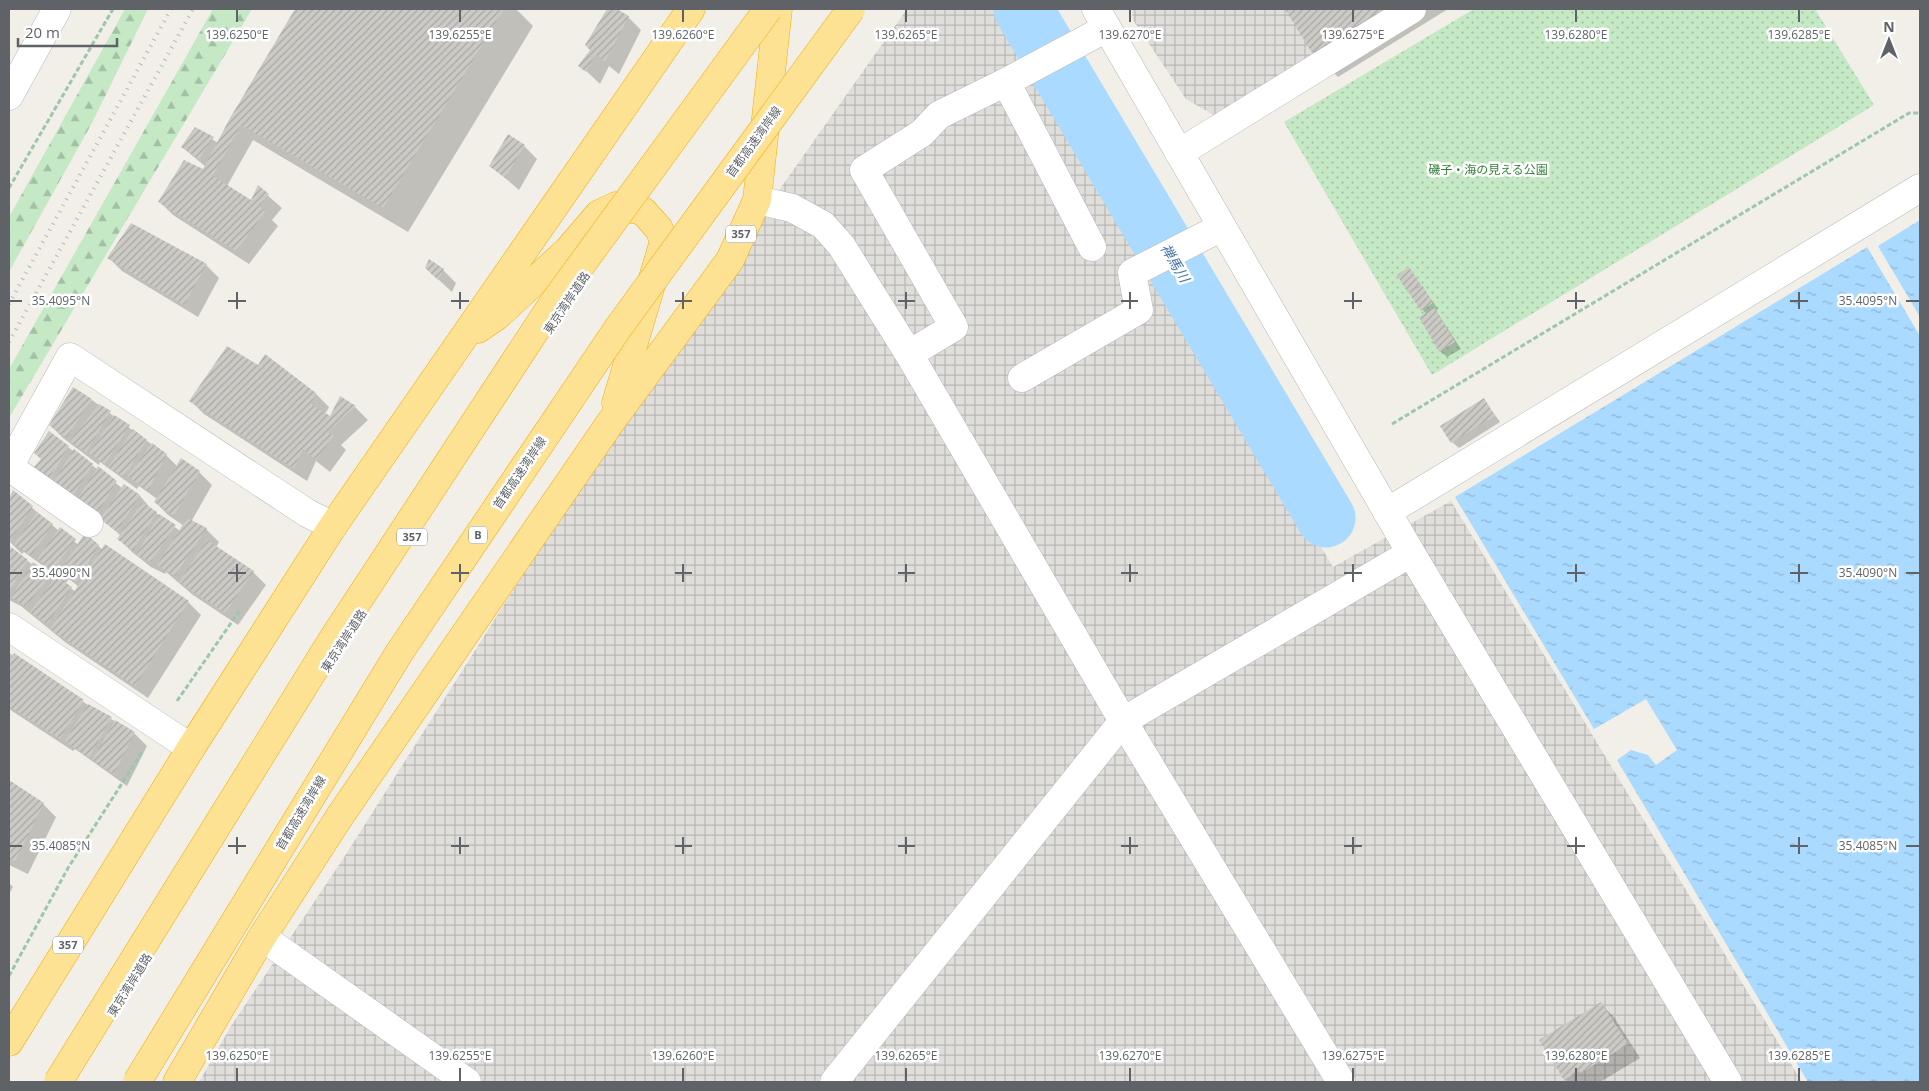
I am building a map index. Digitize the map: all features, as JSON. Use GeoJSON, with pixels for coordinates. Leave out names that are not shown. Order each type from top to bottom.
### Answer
{"type":"FeatureCollection","features":[{"type":"Feature","properties":{"kind":"highway","name":"東京湾岸道路"},"geometry":{"type":"LineString","coordinates":[[9,1042],[191,748],[333,526],[690,9]]}},
{"type":"Feature","properties":{"kind":"highway"},"geometry":{"type":"LineString","coordinates":[[58,1082],[336,634],[548,310],[768,9]]}},
{"type":"Feature","properties":{"kind":"highway","name":"東京湾岸道路"},"geometry":{"type":"LineString","coordinates":[[177,1082],[262,937],[340,816],[610,423],[730,260],[757,200],[779,9]]}},
{"type":"Feature","properties":{"kind":"highway","name":"東京湾岸道路"},"geometry":{"type":"LineString","coordinates":[[70,1082],[297,713],[452,474],[620,224],[779,9]]}},
{"type":"Feature","properties":{"kind":"highway"},"geometry":{"type":"LineString","coordinates":[[125,1082],[316,761],[410,612],[610,315],[835,9]]}},
{"type":"Feature","properties":{"kind":"highway","name":"首都高速湾岸線"},"geometry":{"type":"LineString","coordinates":[[138,1082],[399,653],[618,328],[851,9]]}},
{"type":"Feature","properties":{"kind":"highway","name":"東京湾岸道路"},"geometry":{"type":"LineString","coordinates":[[459,342],[497,316],[569,249],[599,214],[616,206],[643,210],[659,228],[664,240],[610,423]]}},
{"type":"Feature","properties":{"kind":"street"},"geometry":{"type":"LineString","coordinates":[[9,96],[57,9]]}},
{"type":"Feature","properties":{"kind":"street"},"geometry":{"type":"LineString","coordinates":[[1179,153],[1412,9]]}},
{"type":"Feature","properties":{"kind":"street"},"geometry":{"type":"LineString","coordinates":[[909,354],[954,327],[864,170],[922,133],[940,115],[1007,82],[1103,22],[1411,554],[1728,1082]]}},
{"type":"Feature","properties":{"kind":"street"},"geometry":{"type":"LineString","coordinates":[[1007,82],[1092,247]]}},
{"type":"Feature","properties":{"kind":"street"},"geometry":{"type":"LineString","coordinates":[[1387,512],[1920,188]]}},
{"type":"Feature","properties":{"kind":"street"},"geometry":{"type":"LineString","coordinates":[[757,200],[792,208],[823,225],[841,246],[909,354],[1123,721],[1341,1082]]}},
{"type":"Feature","properties":{"kind":"street"},"geometry":{"type":"LineString","coordinates":[[1022,378],[1138,310],[1132,273],[1221,228]]}},
{"type":"Feature","properties":{"kind":"street"},"geometry":{"type":"LineString","coordinates":[[89,523],[9,467],[70,357],[307,513],[333,526]]}},
{"type":"Feature","properties":{"kind":"street"},"geometry":{"type":"LineString","coordinates":[[834,1082],[1123,721],[1411,554]]}},
{"type":"Feature","properties":{"kind":"street"},"geometry":{"type":"LineString","coordinates":[[9,627],[191,748]]}},
{"type":"Feature","properties":{"kind":"street"},"geometry":{"type":"LineString","coordinates":[[262,937],[467,1082]]}},
{"type":"Feature","properties":{"kind":"path"},"geometry":{"type":"LineString","coordinates":[[9,188],[113,9]]}},
{"type":"Feature","properties":{"kind":"path"},"geometry":{"type":"LineString","coordinates":[[1392,424],[1909,113],[1920,113]]}},
{"type":"Feature","properties":{"kind":"shaded area"},"geometry":{"type":"Polygon","coordinates":[[[907,9],[1004,9],[1333,567],[1451,501],[1802,1082],[199,1082],[231,1026],[343,859],[657,363],[907,9]]]}},
{"type":"Feature","properties":{"kind":"shaded area"},"geometry":{"type":"Polygon","coordinates":[[[1132,9],[1413,9],[1222,120],[1186,99],[1133,20],[1132,9]]]}},
{"type":"Feature","properties":{"kind":"green space"},"geometry":{"type":"Polygon","coordinates":[[[125,9],[148,9],[92,123],[9,272],[9,217],[125,9]]]}},
{"type":"Feature","properties":{"kind":"green space"},"geometry":{"type":"Polygon","coordinates":[[[213,9],[252,9],[9,418],[9,369],[213,9]]]}},
{"type":"Feature","properties":{"kind":"green space","name":"磯子・海の見える公園"},"geometry":{"type":"Polygon","coordinates":[[[1474,9],[1815,9],[1874,105],[1432,375],[1284,122],[1474,9]]]}},
{"type":"Feature","properties":{"kind":"water"},"geometry":{"type":"Polygon","coordinates":[[[1920,220],[1920,317],[1878,246],[1920,220]]]}},
{"type":"Feature","properties":{"kind":"water"},"geometry":{"type":"Polygon","coordinates":[[[1867,247],[1920,336],[1920,1082],[1808,1082],[1617,760],[1631,750],[1648,755],[1656,765],[1677,750],[1646,699],[1594,729],[1455,497],[1867,247]]]}},
{"type":"Feature","properties":{"kind":"building"},"geometry":{"type":"Polygon","coordinates":[[[295,9],[504,9],[383,208],[241,125],[213,176],[251,200],[258,185],[269,194],[260,206],[265,212],[236,251],[158,202],[184,160],[203,169],[230,118],[295,9]]]}},
{"type":"Feature","properties":{"kind":"building"},"geometry":{"type":"Polygon","coordinates":[[[607,9],[617,9],[629,16],[605,62],[596,54],[586,72],[578,66],[590,50],[585,45],[607,9]]]}},
{"type":"Feature","properties":{"kind":"building"},"geometry":{"type":"Polygon","coordinates":[[[1285,9],[1384,9],[1312,53],[1285,9]]]}},
{"type":"Feature","properties":{"kind":"building"},"geometry":{"type":"Polygon","coordinates":[[[195,127],[214,137],[199,159],[181,147],[195,127]]]}},
{"type":"Feature","properties":{"kind":"building"},"geometry":{"type":"Polygon","coordinates":[[[508,134],[525,145],[505,178],[489,166],[508,134]]]}},
{"type":"Feature","properties":{"kind":"building"},"geometry":{"type":"Polygon","coordinates":[[[131,223],[207,264],[184,305],[107,258],[131,223]]]}},
{"type":"Feature","properties":{"kind":"building"},"geometry":{"type":"Polygon","coordinates":[[[429,259],[444,269],[438,280],[425,268],[429,259]]]}},
{"type":"Feature","properties":{"kind":"building"},"geometry":{"type":"Polygon","coordinates":[[[1409,267],[1421,285],[1408,293],[1397,275],[1409,267]]]}},
{"type":"Feature","properties":{"kind":"building"},"geometry":{"type":"Polygon","coordinates":[[[1422,285],[1433,303],[1421,311],[1409,293],[1422,285]]]}},
{"type":"Feature","properties":{"kind":"building"},"geometry":{"type":"Polygon","coordinates":[[[1435,308],[1455,342],[1439,352],[1419,317],[1435,308]]]}},
{"type":"Feature","properties":{"kind":"building"},"geometry":{"type":"Polygon","coordinates":[[[227,346],[258,365],[265,354],[316,393],[311,404],[330,416],[340,396],[356,406],[328,432],[334,436],[316,460],[303,449],[294,469],[189,401],[227,346]]]}},
{"type":"Feature","properties":{"kind":"building"},"geometry":{"type":"Polygon","coordinates":[[[73,387],[92,399],[66,438],[49,425],[73,387]]]}},
{"type":"Feature","properties":{"kind":"building"},"geometry":{"type":"Polygon","coordinates":[[[1484,398],[1495,416],[1451,443],[1440,426],[1484,398]]]}},
{"type":"Feature","properties":{"kind":"building"},"geometry":{"type":"Polygon","coordinates":[[[99,404],[111,411],[86,453],[70,441],[99,404]]]}},
{"type":"Feature","properties":{"kind":"building"},"geometry":{"type":"Polygon","coordinates":[[[114,415],[130,425],[105,464],[89,453],[114,415]]]}},
{"type":"Feature","properties":{"kind":"building"},"geometry":{"type":"Polygon","coordinates":[[[133,429],[147,440],[124,477],[108,467],[133,429]]]}},
{"type":"Feature","properties":{"kind":"building"},"geometry":{"type":"Polygon","coordinates":[[[49,431],[69,446],[49,479],[33,468],[41,459],[34,453],[49,431]]]}},
{"type":"Feature","properties":{"kind":"building"},"geometry":{"type":"Polygon","coordinates":[[[152,443],[167,454],[148,491],[128,476],[152,443]]]}},
{"type":"Feature","properties":{"kind":"building"},"geometry":{"type":"Polygon","coordinates":[[[74,449],[93,464],[74,494],[54,482],[74,449]]]}},
{"type":"Feature","properties":{"kind":"building"},"geometry":{"type":"Polygon","coordinates":[[[181,458],[200,471],[174,516],[154,502],[181,458]]]}},
{"type":"Feature","properties":{"kind":"building"},"geometry":{"type":"Polygon","coordinates":[[[98,466],[117,481],[98,513],[78,498],[98,466]]]}},
{"type":"Feature","properties":{"kind":"building"},"geometry":{"type":"Polygon","coordinates":[[[124,484],[140,495],[117,532],[100,519],[124,484]]]}},
{"type":"Feature","properties":{"kind":"building"},"geometry":{"type":"Polygon","coordinates":[[[13,490],[33,506],[9,543],[9,498],[13,490]]]}},
{"type":"Feature","properties":{"kind":"building"},"geometry":{"type":"Polygon","coordinates":[[[142,502],[157,512],[133,551],[117,539],[142,502]]]}},
{"type":"Feature","properties":{"kind":"building"},"geometry":{"type":"Polygon","coordinates":[[[37,512],[53,524],[31,556],[14,544],[37,512]]]}},
{"type":"Feature","properties":{"kind":"building"},"geometry":{"type":"Polygon","coordinates":[[[159,514],[176,525],[151,562],[136,555],[159,514]]]}},
{"type":"Feature","properties":{"kind":"building"},"geometry":{"type":"Polygon","coordinates":[[[187,518],[207,528],[175,576],[157,565],[187,518]]]}},
{"type":"Feature","properties":{"kind":"building"},"geometry":{"type":"Polygon","coordinates":[[[60,527],[76,539],[53,570],[37,559],[60,527]]]}},
{"type":"Feature","properties":{"kind":"building"},"geometry":{"type":"Polygon","coordinates":[[[85,533],[99,545],[76,582],[60,571],[85,533]]]}},
{"type":"Feature","properties":{"kind":"building"},"geometry":{"type":"Polygon","coordinates":[[[207,540],[254,571],[225,613],[179,582],[207,540]]]}},
{"type":"Feature","properties":{"kind":"building"},"geometry":{"type":"Polygon","coordinates":[[[105,544],[189,601],[135,686],[50,629],[105,544]]]}},
{"type":"Feature","properties":{"kind":"building"},"geometry":{"type":"Polygon","coordinates":[[[11,547],[28,560],[9,592],[9,550],[11,547]]]}},
{"type":"Feature","properties":{"kind":"building"},"geometry":{"type":"Polygon","coordinates":[[[33,562],[50,575],[26,607],[11,597],[33,562]]]}},
{"type":"Feature","properties":{"kind":"building"},"geometry":{"type":"Polygon","coordinates":[[[56,576],[72,587],[47,624],[30,612],[56,576]]]}},
{"type":"Feature","properties":{"kind":"building"},"geometry":{"type":"Polygon","coordinates":[[[14,653],[84,700],[60,739],[9,706],[9,662],[14,653]]]}},
{"type":"Feature","properties":{"kind":"building"},"geometry":{"type":"Polygon","coordinates":[[[88,704],[112,717],[89,758],[65,741],[88,704]]]}},
{"type":"Feature","properties":{"kind":"building"},"geometry":{"type":"Polygon","coordinates":[[[115,720],[135,732],[114,774],[92,760],[115,720]]]}},
{"type":"Feature","properties":{"kind":"building"},"geometry":{"type":"Polygon","coordinates":[[[9,780],[44,803],[15,862],[9,859],[9,780]]]}},
{"type":"Feature","properties":{"kind":"building"},"geometry":{"type":"Polygon","coordinates":[[[1601,1002],[1628,1044],[1581,1073],[1579,1071],[1564,1080],[1539,1040],[1601,1002]]]}},
{"type":"Feature","properties":{"kind":"waterway","name":"禅馬川"},"geometry":{"type":"LineString","coordinates":[[1023,9],[1326,518]]}},
{"type":"Feature","properties":{"kind":"railway"},"geometry":{"type":"LineString","coordinates":[[9,304],[171,9]]}},
{"type":"Feature","properties":{"kind":"railway"},"geometry":{"type":"LineString","coordinates":[[9,342],[193,9]]}}]}
